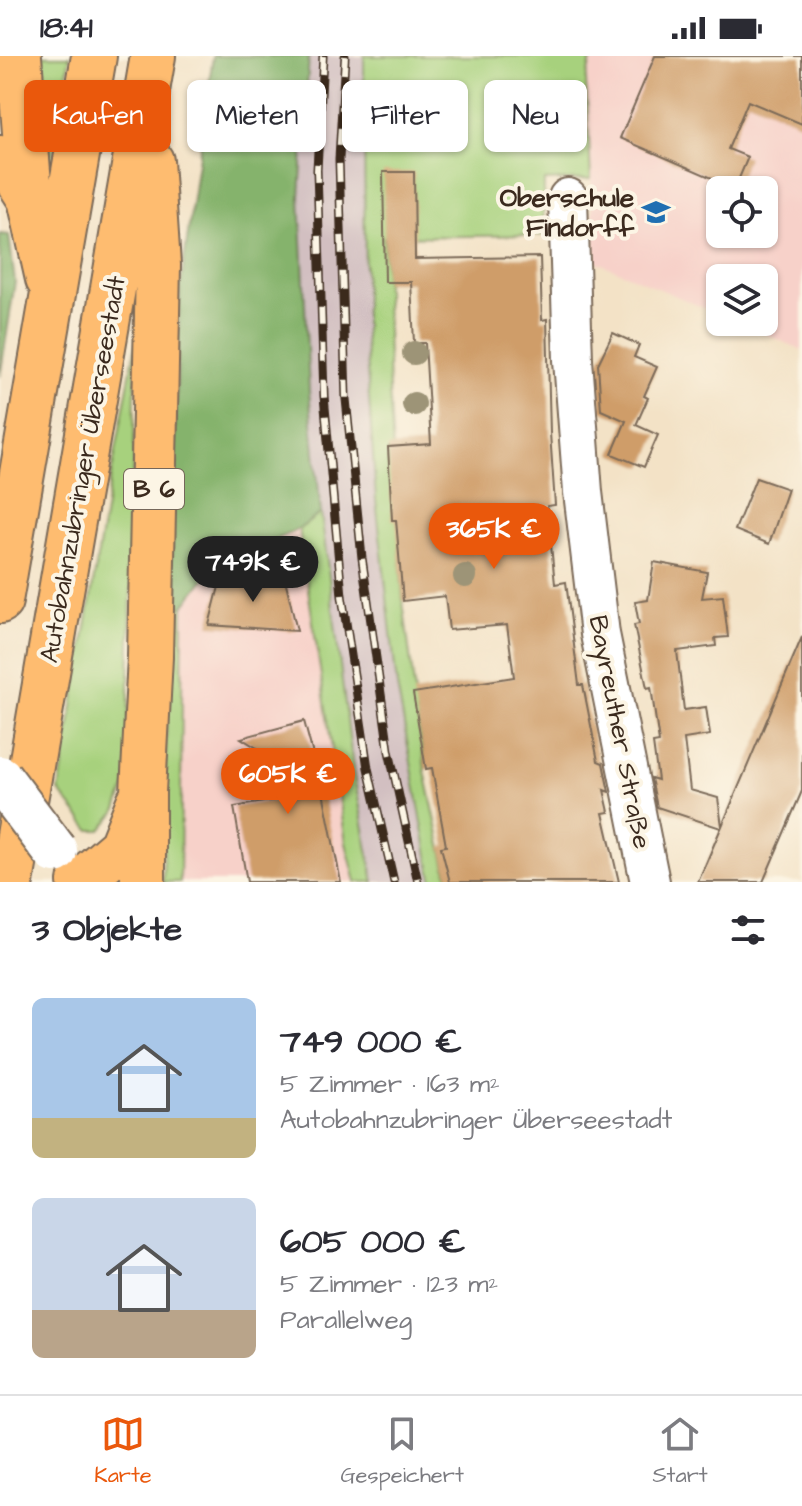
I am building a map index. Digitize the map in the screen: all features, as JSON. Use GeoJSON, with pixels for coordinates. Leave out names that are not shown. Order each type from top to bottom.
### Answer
{"type":"FeatureCollection","features":[{"type":"Feature","properties":{"kind":"highway"},"geometry":{"type":"LineString","coordinates":[[19,56],[30,199],[52,298]]}},
{"type":"Feature","properties":{"kind":"highway"},"geometry":{"type":"LineString","coordinates":[[0,601],[94,56]]}},
{"type":"Feature","properties":{"kind":"highway","name":"B 6"},"geometry":{"type":"LineString","coordinates":[[143,882],[158,265],[149,76]]}},
{"type":"Feature","properties":{"kind":"highway","name":"Autobahnzubringer Überseestadt"},"geometry":{"type":"LineString","coordinates":[[11,882],[149,76]]}},
{"type":"Feature","properties":{"kind":"highway"},"geometry":{"type":"LineString","coordinates":[[0,158],[6,161],[30,199]]}},
{"type":"Feature","properties":{"kind":"highway","name":"B 6"},"geometry":{"type":"LineString","coordinates":[[68,867],[121,847],[143,792]]}},
{"type":"Feature","properties":{"kind":"street","name":"Bayreuther Straße"},"geometry":{"type":"LineString","coordinates":[[568,198],[573,360],[582,478],[600,634],[650,882]]}},
{"type":"Feature","properties":{"kind":"street"},"geometry":{"type":"LineString","coordinates":[[0,778],[68,867]]}},
{"type":"Feature","properties":{"kind":"shaded area"},"geometry":{"type":"Polygon","coordinates":[[[309,56],[364,56],[364,80],[342,80],[342,152],[364,152],[365,340],[376,500],[397,686],[433,882],[374,882],[354,776],[309,391],[300,197],[303,152],[326,152],[326,80],[307,80],[309,56]]]}},
{"type":"Feature","properties":{"kind":"shaded area","name":"Oberschule Findorff"},"geometry":{"type":"Polygon","coordinates":[[[592,56],[802,56],[802,350],[770,336],[778,336],[778,264],[706,264],[706,309],[595,261],[586,80],[592,56]]]}},
{"type":"Feature","properties":{"kind":"shaded area"},"geometry":{"type":"Polygon","coordinates":[[[299,529],[346,843],[356,882],[180,882],[183,607],[212,569],[299,529]]]}},
{"type":"Feature","properties":{"kind":"green space"},"geometry":{"type":"Polygon","coordinates":[[[32,56],[70,56],[66,80],[35,80],[32,56]]]}},
{"type":"Feature","properties":{"kind":"green space"},"geometry":{"type":"Polygon","coordinates":[[[213,56],[309,56],[307,80],[210,80],[213,56]]]}},
{"type":"Feature","properties":{"kind":"green space"},"geometry":{"type":"Polygon","coordinates":[[[364,56],[592,56],[586,80],[484,80],[484,152],[587,152],[587,101],[591,179],[544,181],[543,235],[384,237],[389,390],[403,602],[425,771],[449,882],[433,882],[397,686],[376,500],[365,340],[364,152],[468,152],[468,80],[364,80],[364,56]]]}},
{"type":"Feature","properties":{"kind":"green space"},"geometry":{"type":"Polygon","coordinates":[[[54,152],[52,161],[43,153],[54,152]]]}},
{"type":"Feature","properties":{"kind":"green space"},"geometry":{"type":"Polygon","coordinates":[[[199,152],[303,152],[300,197],[309,391],[321,513],[299,529],[212,569],[183,607],[169,605],[180,290],[199,152]]]}},
{"type":"Feature","properties":{"kind":"green space"},"geometry":{"type":"Polygon","coordinates":[[[0,234],[9,235],[15,282],[0,377],[0,234]]]}},
{"type":"Feature","properties":{"kind":"green space"},"geometry":{"type":"Polygon","coordinates":[[[136,343],[127,783],[116,812],[101,830],[90,830],[59,791],[136,343]]]}},
{"type":"Feature","properties":{"kind":"green space"},"geometry":{"type":"Polygon","coordinates":[[[321,513],[354,776],[374,882],[356,882],[346,843],[299,529],[321,513]]]}},
{"type":"Feature","properties":{"kind":"green space"},"geometry":{"type":"Polygon","coordinates":[[[169,605],[183,607],[180,882],[163,882],[169,605]]]}},
{"type":"Feature","properties":{"kind":"building"},"geometry":{"type":"Polygon","coordinates":[[[655,56],[802,56],[802,124],[748,101],[728,149],[748,157],[740,176],[707,176],[620,138],[655,56]]]}},
{"type":"Feature","properties":{"kind":"building"},"geometry":{"type":"Polygon","coordinates":[[[383,172],[414,172],[415,259],[540,257],[542,320],[547,319],[555,505],[547,506],[555,584],[566,582],[579,685],[583,685],[598,761],[603,763],[609,792],[604,790],[609,812],[603,813],[619,882],[450,882],[441,847],[446,846],[432,768],[426,769],[413,693],[514,677],[507,625],[449,630],[445,596],[403,601],[396,520],[392,520],[388,447],[431,444],[425,343],[414,343],[411,282],[385,282],[383,172]]]}},
{"type":"Feature","properties":{"kind":"building"},"geometry":{"type":"Polygon","coordinates":[[[613,333],[639,345],[634,357],[657,367],[636,425],[658,435],[644,467],[612,454],[626,421],[601,410],[598,364],[613,333]]]}},
{"type":"Feature","properties":{"kind":"building"},"geometry":{"type":"Polygon","coordinates":[[[756,478],[788,489],[769,544],[735,530],[756,478]]]}},
{"type":"Feature","properties":{"kind":"building"},"geometry":{"type":"Polygon","coordinates":[[[654,562],[707,572],[702,598],[723,596],[728,637],[715,638],[716,646],[677,651],[684,710],[706,707],[710,735],[684,739],[690,790],[718,798],[722,826],[802,637],[802,791],[763,882],[698,882],[721,828],[657,807],[651,778],[658,780],[653,743],[659,742],[651,687],[647,688],[634,625],[639,624],[635,602],[648,600],[654,562]]]}},
{"type":"Feature","properties":{"kind":"building"},"geometry":{"type":"Polygon","coordinates":[[[222,575],[285,579],[297,631],[209,625],[222,575]]]}},
{"type":"Feature","properties":{"kind":"building"},"geometry":{"type":"Polygon","coordinates":[[[304,721],[323,792],[341,882],[247,882],[234,807],[282,799],[270,756],[241,738],[304,721]]]}},
{"type":"Feature","properties":{"kind":"railway"},"geometry":{"type":"LineString","coordinates":[[323,56],[317,170],[324,396],[342,596],[368,768],[394,882]]}},
{"type":"Feature","properties":{"kind":"railway"},"geometry":{"type":"LineString","coordinates":[[345,56],[339,159],[346,399],[362,558],[389,751],[418,882]]}},
{"type":"Feature","properties":{"kind":"place","name":"Oberschule Findorff"},"geometry":{"type":"Point","coordinates":[656,212]}}]}
